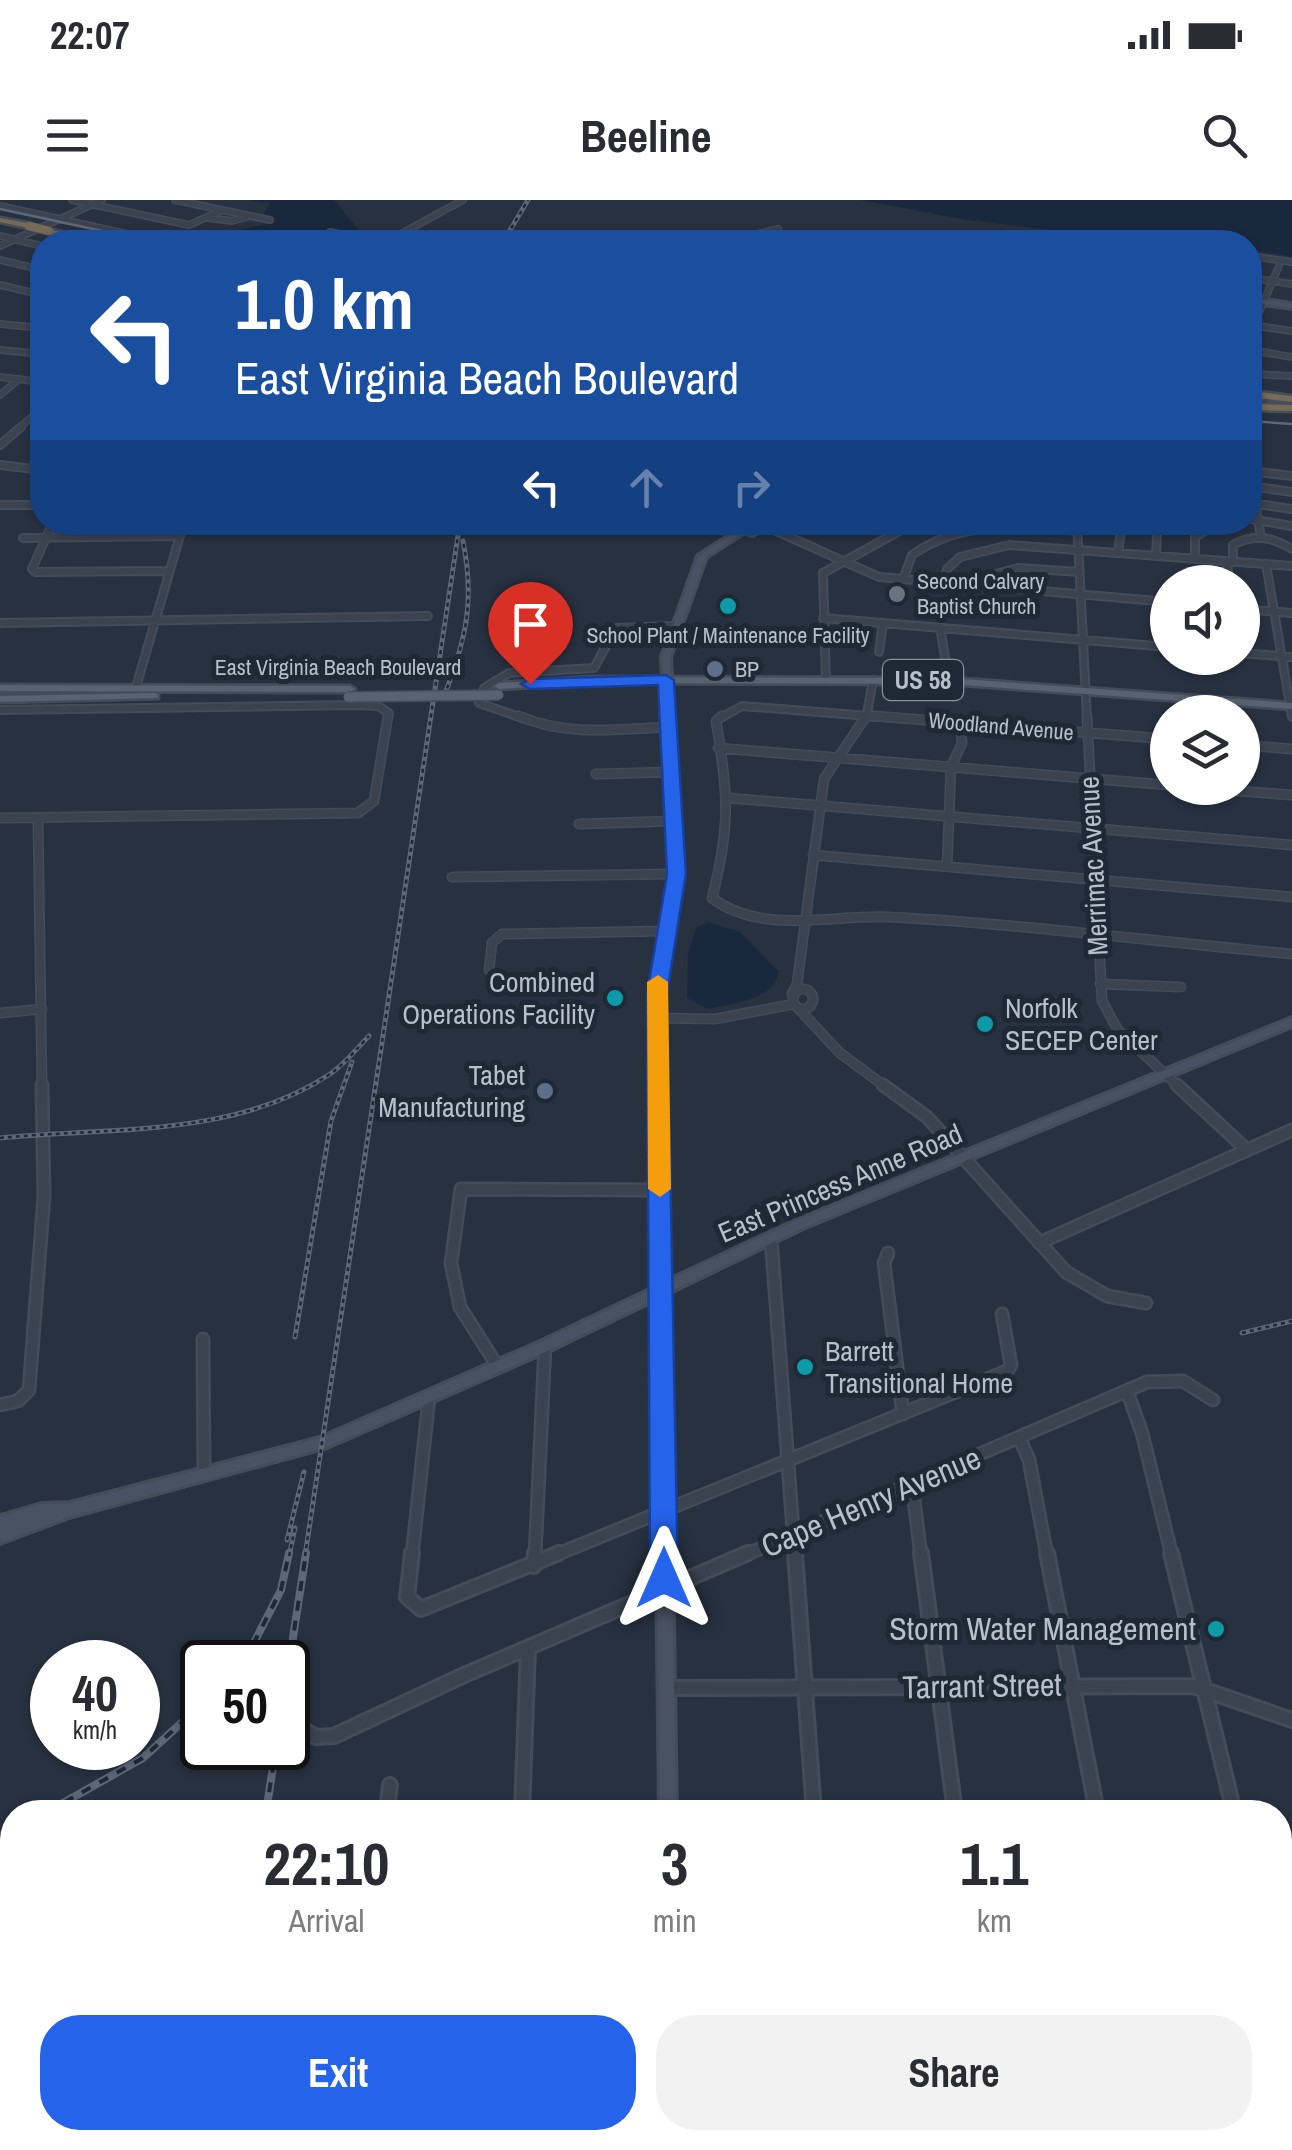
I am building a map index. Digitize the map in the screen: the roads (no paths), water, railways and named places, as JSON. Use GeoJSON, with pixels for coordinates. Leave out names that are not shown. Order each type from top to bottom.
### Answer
{"type":"FeatureCollection","features":[{"type":"Feature","properties":{"kind":"highway"},"geometry":{"type":"LineString","coordinates":[[0,223],[17,235],[30,236]]}},
{"type":"Feature","properties":{"kind":"highway"},"geometry":{"type":"LineString","coordinates":[[0,223],[45,230]]}},
{"type":"Feature","properties":{"kind":"highway"},"geometry":{"type":"LineString","coordinates":[[1262,401],[1292,404]]}},
{"type":"Feature","properties":{"kind":"main road"},"geometry":{"type":"LineString","coordinates":[[1264,302],[1292,306]]}},
{"type":"Feature","properties":{"kind":"main road"},"geometry":{"type":"LineString","coordinates":[[668,1800],[657,1018],[658,974],[677,874],[666,657],[702,564],[744,535]]}},
{"type":"Feature","properties":{"kind":"main road","name":"East Virginia Beach Boulevard"},"geometry":{"type":"LineString","coordinates":[[0,698],[118,702],[151,696],[950,680],[1291,709]]}},
{"type":"Feature","properties":{"kind":"main road"},"geometry":{"type":"LineString","coordinates":[[54,698],[136,687],[151,696]]}},
{"type":"Feature","properties":{"kind":"main road","name":"East Virginia Beach Boulevard"},"geometry":{"type":"LineString","coordinates":[[0,688],[349,693]]}},
{"type":"Feature","properties":{"kind":"main road","name":"East Princess Anne Road"},"geometry":{"type":"LineString","coordinates":[[0,1536],[70,1510],[322,1444],[545,1346],[771,1238],[1292,1022]]}},
{"type":"Feature","properties":{"kind":"main road","name":"East Princess Anne Road"},"geometry":{"type":"LineString","coordinates":[[0,1523],[42,1511],[70,1510]]}},
{"type":"Feature","properties":{"kind":"street"},"geometry":{"type":"LineString","coordinates":[[72,200],[191,225],[223,210]]}},
{"type":"Feature","properties":{"kind":"street"},"geometry":{"type":"LineString","coordinates":[[31,230],[102,200]]}},
{"type":"Feature","properties":{"kind":"street"},"geometry":{"type":"LineString","coordinates":[[175,200],[270,220]]}},
{"type":"Feature","properties":{"kind":"street"},"geometry":{"type":"LineString","coordinates":[[407,230],[463,200]]}},
{"type":"Feature","properties":{"kind":"street"},"geometry":{"type":"LineString","coordinates":[[0,206],[108,230]]}},
{"type":"Feature","properties":{"kind":"street"},"geometry":{"type":"LineString","coordinates":[[206,218],[232,221],[249,216]]}},
{"type":"Feature","properties":{"kind":"street"},"geometry":{"type":"LineString","coordinates":[[770,230],[778,228]]}},
{"type":"Feature","properties":{"kind":"street"},"geometry":{"type":"LineString","coordinates":[[0,246],[30,230]]}},
{"type":"Feature","properties":{"kind":"street"},"geometry":{"type":"LineString","coordinates":[[0,236],[17,235],[30,241]]}},
{"type":"Feature","properties":{"kind":"street"},"geometry":{"type":"LineString","coordinates":[[1262,258],[1292,262]]}},
{"type":"Feature","properties":{"kind":"street"},"geometry":{"type":"LineString","coordinates":[[0,260],[30,267]]}},
{"type":"Feature","properties":{"kind":"street"},"geometry":{"type":"LineString","coordinates":[[1262,306],[1281,261]]}},
{"type":"Feature","properties":{"kind":"street"},"geometry":{"type":"LineString","coordinates":[[1262,280],[1292,284]]}},
{"type":"Feature","properties":{"kind":"street"},"geometry":{"type":"LineString","coordinates":[[0,285],[30,292]]}},
{"type":"Feature","properties":{"kind":"street"},"geometry":{"type":"LineString","coordinates":[[0,324],[30,327]]}},
{"type":"Feature","properties":{"kind":"street"},"geometry":{"type":"LineString","coordinates":[[1262,326],[1292,331]]}},
{"type":"Feature","properties":{"kind":"street"},"geometry":{"type":"LineString","coordinates":[[0,350],[30,353]]}},
{"type":"Feature","properties":{"kind":"street"},"geometry":{"type":"LineString","coordinates":[[1262,352],[1292,357]]}},
{"type":"Feature","properties":{"kind":"street"},"geometry":{"type":"LineString","coordinates":[[1262,375],[1292,376]]}},
{"type":"Feature","properties":{"kind":"street"},"geometry":{"type":"LineString","coordinates":[[0,377],[30,380]]}},
{"type":"Feature","properties":{"kind":"street"},"geometry":{"type":"LineString","coordinates":[[0,395],[19,379]]}},
{"type":"Feature","properties":{"kind":"street"},"geometry":{"type":"LineString","coordinates":[[0,445],[30,419]]}},
{"type":"Feature","properties":{"kind":"street"},"geometry":{"type":"LineString","coordinates":[[0,465],[30,466]]}},
{"type":"Feature","properties":{"kind":"street"},"geometry":{"type":"LineString","coordinates":[[1262,470],[1292,474]]}},
{"type":"Feature","properties":{"kind":"street"},"geometry":{"type":"LineString","coordinates":[[1262,488],[1292,492]]}},
{"type":"Feature","properties":{"kind":"street"},"geometry":{"type":"LineString","coordinates":[[1262,504],[1292,508]]}},
{"type":"Feature","properties":{"kind":"street"},"geometry":{"type":"LineString","coordinates":[[0,506],[30,505]]}},
{"type":"Feature","properties":{"kind":"street"},"geometry":{"type":"LineString","coordinates":[[1262,521],[1292,526]]}},
{"type":"Feature","properties":{"kind":"street"},"geometry":{"type":"LineString","coordinates":[[48,535],[32,569],[35,572],[168,571]]}},
{"type":"Feature","properties":{"kind":"street"},"geometry":{"type":"LineString","coordinates":[[785,535],[873,576],[1150,601]]}},
{"type":"Feature","properties":{"kind":"street"},"geometry":{"type":"LineString","coordinates":[[826,681],[822,576],[891,535]]}},
{"type":"Feature","properties":{"kind":"street"},"geometry":{"type":"LineString","coordinates":[[902,580],[912,555],[949,535]]}},
{"type":"Feature","properties":{"kind":"street","name":"Merrimac Avenue"},"geometry":{"type":"LineString","coordinates":[[1079,535],[1096,936],[1100,984],[1110,1021],[1247,1150]]}},
{"type":"Feature","properties":{"kind":"street"},"geometry":{"type":"LineString","coordinates":[[1118,535],[1118,553]]}},
{"type":"Feature","properties":{"kind":"street"},"geometry":{"type":"LineString","coordinates":[[1156,535],[1156,556]]}},
{"type":"Feature","properties":{"kind":"street"},"geometry":{"type":"LineString","coordinates":[[1195,559],[1198,535]]}},
{"type":"Feature","properties":{"kind":"street"},"geometry":{"type":"LineString","coordinates":[[23,538],[179,536],[136,687]]}},
{"type":"Feature","properties":{"kind":"street"},"geometry":{"type":"LineString","coordinates":[[1230,565],[1235,543],[1260,537],[1292,549]]}},
{"type":"Feature","properties":{"kind":"street"},"geometry":{"type":"LineString","coordinates":[[944,584],[944,574],[954,561],[984,548],[1015,545],[1292,566]]}},
{"type":"Feature","properties":{"kind":"street"},"geometry":{"type":"LineString","coordinates":[[1266,564],[1291,709]]}},
{"type":"Feature","properties":{"kind":"street"},"geometry":{"type":"LineString","coordinates":[[992,588],[993,578],[1011,568],[1080,572]]}},
{"type":"Feature","properties":{"kind":"street"},"geometry":{"type":"LineString","coordinates":[[1260,610],[1292,613]]}},
{"type":"Feature","properties":{"kind":"street"},"geometry":{"type":"LineString","coordinates":[[0,623],[428,616]]}},
{"type":"Feature","properties":{"kind":"street"},"geometry":{"type":"LineString","coordinates":[[824,618],[1150,646]]}},
{"type":"Feature","properties":{"kind":"street"},"geometry":{"type":"LineString","coordinates":[[879,652],[882,623]]}},
{"type":"Feature","properties":{"kind":"street"},"geometry":{"type":"LineString","coordinates":[[670,727],[553,727],[530,722],[492,704],[479,703],[482,690],[495,675],[588,670],[600,662],[610,633],[616,628],[676,626]]}},
{"type":"Feature","properties":{"kind":"street"},"geometry":{"type":"LineString","coordinates":[[940,628],[950,680]]}},
{"type":"Feature","properties":{"kind":"street"},"geometry":{"type":"LineString","coordinates":[[1260,654],[1292,657]]}},
{"type":"Feature","properties":{"kind":"street"},"geometry":{"type":"LineString","coordinates":[[793,1000],[824,779],[837,757],[860,732],[868,714],[873,680]]}},
{"type":"Feature","properties":{"kind":"street","name":"East Virginia Beach Boulevard"},"geometry":{"type":"LineString","coordinates":[[0,710],[118,702],[369,701],[388,713],[372,805],[351,815],[38,818]]}},
{"type":"Feature","properties":{"kind":"street","name":"Woodland Avenue"},"geometry":{"type":"LineString","coordinates":[[718,748],[716,721],[729,710],[742,706],[1150,738]]}},
{"type":"Feature","properties":{"kind":"street"},"geometry":{"type":"LineString","coordinates":[[947,866],[951,767],[962,743],[960,722]]}},
{"type":"Feature","properties":{"kind":"street"},"geometry":{"type":"LineString","coordinates":[[1260,747],[1292,750]]}},
{"type":"Feature","properties":{"kind":"street"},"geometry":{"type":"LineString","coordinates":[[1150,783],[718,748],[728,798],[726,843],[711,892],[716,903],[727,910],[805,920],[850,924],[885,916],[1292,954]]}},
{"type":"Feature","properties":{"kind":"street"},"geometry":{"type":"LineString","coordinates":[[596,774],[672,772]]}},
{"type":"Feature","properties":{"kind":"street"},"geometry":{"type":"LineString","coordinates":[[1260,793],[1292,795]]}},
{"type":"Feature","properties":{"kind":"street"},"geometry":{"type":"LineString","coordinates":[[728,798],[1292,844]]}},
{"type":"Feature","properties":{"kind":"street"},"geometry":{"type":"LineString","coordinates":[[0,818],[38,818],[44,1196],[29,1390],[18,1401],[0,1405]]}},
{"type":"Feature","properties":{"kind":"street"},"geometry":{"type":"LineString","coordinates":[[579,824],[675,821]]}},
{"type":"Feature","properties":{"kind":"street"},"geometry":{"type":"LineString","coordinates":[[814,855],[1292,897]]}},
{"type":"Feature","properties":{"kind":"street"},"geometry":{"type":"LineString","coordinates":[[452,878],[677,874]]}},
{"type":"Feature","properties":{"kind":"street"},"geometry":{"type":"LineString","coordinates":[[489,970],[492,942],[502,934],[666,931]]}},
{"type":"Feature","properties":{"kind":"street"},"geometry":{"type":"LineString","coordinates":[[798,974],[815,998],[811,1012],[816,1024]]}},
{"type":"Feature","properties":{"kind":"street"},"geometry":{"type":"LineString","coordinates":[[1100,984],[1181,987]]}},
{"type":"Feature","properties":{"kind":"street"},"geometry":{"type":"LineString","coordinates":[[657,1018],[715,1019],[793,1000],[809,992]]}},
{"type":"Feature","properties":{"kind":"street"},"geometry":{"type":"LineString","coordinates":[[793,1000],[814,1004]]}},
{"type":"Feature","properties":{"kind":"street"},"geometry":{"type":"LineString","coordinates":[[793,1000],[852,1063],[917,1107],[1066,1272],[1091,1288],[1146,1303]]}},
{"type":"Feature","properties":{"kind":"street"},"geometry":{"type":"LineString","coordinates":[[0,1013],[42,1009]]}},
{"type":"Feature","properties":{"kind":"street"},"geometry":{"type":"LineString","coordinates":[[1039,1243],[1292,1130]]}},
{"type":"Feature","properties":{"kind":"street"},"geometry":{"type":"LineString","coordinates":[[498,1367],[460,1307],[451,1263],[462,1188],[660,1190]]}},
{"type":"Feature","properties":{"kind":"street"},"geometry":{"type":"LineString","coordinates":[[771,1238],[813,1800]]}},
{"type":"Feature","properties":{"kind":"street"},"geometry":{"type":"LineString","coordinates":[[888,1253],[884,1263],[903,1414]]}},
{"type":"Feature","properties":{"kind":"street"},"geometry":{"type":"LineString","coordinates":[[429,1398],[410,1577],[410,1603],[428,1609],[1009,1369],[1002,1314]]}},
{"type":"Feature","properties":{"kind":"street"},"geometry":{"type":"LineString","coordinates":[[203,1339],[204,1475]]}},
{"type":"Feature","properties":{"kind":"street"},"geometry":{"type":"LineString","coordinates":[[534,1566],[545,1346]]}},
{"type":"Feature","properties":{"kind":"street","name":"Cape Henry Avenue"},"geometry":{"type":"LineString","coordinates":[[310,1733],[334,1736],[1153,1380],[1174,1378],[1195,1385],[1213,1400]]}},
{"type":"Feature","properties":{"kind":"street"},"geometry":{"type":"LineString","coordinates":[[1127,1391],[1142,1433],[1231,1800]]}},
{"type":"Feature","properties":{"kind":"street"},"geometry":{"type":"LineString","coordinates":[[1020,1439],[1029,1460],[1095,1800]]}},
{"type":"Feature","properties":{"kind":"street"},"geometry":{"type":"LineString","coordinates":[[912,1484],[953,1800]]}},
{"type":"Feature","properties":{"kind":"street"},"geometry":{"type":"LineString","coordinates":[[522,1800],[528,1650]]}},
{"type":"Feature","properties":{"kind":"street","name":"Tarrant Street"},"geometry":{"type":"LineString","coordinates":[[666,1688],[1204,1688],[1292,1720]]}},
{"type":"Feature","properties":{"kind":"street"},"geometry":{"type":"LineString","coordinates":[[388,1800],[390,1785]]}},
{"type":"Feature","properties":{"kind":"water"},"geometry":{"type":"Polygon","coordinates":[[[249,200],[334,200],[359,230],[240,230],[276,222],[264,214],[270,203],[249,200]]]}},
{"type":"Feature","properties":{"kind":"water"},"geometry":{"type":"Polygon","coordinates":[[[861,200],[1292,200],[1292,257],[1262,251],[1262,230],[1053,230],[967,220],[861,200]]]}},
{"type":"Feature","properties":{"kind":"water"},"geometry":{"type":"Polygon","coordinates":[[[708,922],[740,932],[778,971],[770,988],[751,999],[708,1009],[687,998],[688,954],[696,928],[708,922]]]}},
{"type":"Feature","properties":{"kind":"tram line"},"geometry":{"type":"LineString","coordinates":[[0,209],[98,230]]}},
{"type":"Feature","properties":{"kind":"tram line"},"geometry":{"type":"LineString","coordinates":[[1262,422],[1292,424]]}},
{"type":"Feature","properties":{"kind":"railway"},"geometry":{"type":"LineString","coordinates":[[510,230],[528,200]]}},
{"type":"Feature","properties":{"kind":"railway"},"geometry":{"type":"LineString","coordinates":[[305,1556],[458,535]]}},
{"type":"Feature","properties":{"kind":"railway"},"geometry":{"type":"LineString","coordinates":[[444,696],[466,620],[468,583],[463,541]]}},
{"type":"Feature","properties":{"kind":"railway"},"geometry":{"type":"LineString","coordinates":[[0,1138],[170,1126],[253,1109],[293,1095],[330,1074],[369,1036]]}},
{"type":"Feature","properties":{"kind":"railway"},"geometry":{"type":"LineString","coordinates":[[295,1337],[331,1121],[352,1062]]}},
{"type":"Feature","properties":{"kind":"railway"},"geometry":{"type":"LineString","coordinates":[[1242,1333],[1292,1321]]}},
{"type":"Feature","properties":{"kind":"railway"},"geometry":{"type":"LineString","coordinates":[[287,1540],[304,1472]]}},
{"type":"Feature","properties":{"kind":"railway"},"geometry":{"type":"LineString","coordinates":[[289,1556],[295,1528]]}},
{"type":"Feature","properties":{"kind":"railway"},"geometry":{"type":"LineString","coordinates":[[255,1640],[281,1590],[289,1553]]}},
{"type":"Feature","properties":{"kind":"railway"},"geometry":{"type":"LineString","coordinates":[[293,1640],[306,1553]]}},
{"type":"Feature","properties":{"kind":"railway"},"geometry":{"type":"LineString","coordinates":[[68,1800],[143,1758],[180,1724]]}},
{"type":"Feature","properties":{"kind":"railway"},"geometry":{"type":"LineString","coordinates":[[268,1800],[273,1770]]}},
{"type":"Feature","properties":{"kind":"place","name":"Second Calvary Baptist Church"},"geometry":{"type":"Point","coordinates":[897,594]}},
{"type":"Feature","properties":{"kind":"place","name":"School Plant / Maintenance Facility"},"geometry":{"type":"Point","coordinates":[728,606]}},
{"type":"Feature","properties":{"kind":"place","name":"BP"},"geometry":{"type":"Point","coordinates":[715,669]}},
{"type":"Feature","properties":{"kind":"place","name":"Combined Operations Facility"},"geometry":{"type":"Point","coordinates":[615,998]}},
{"type":"Feature","properties":{"kind":"place","name":"Norfolk SECEP Center"},"geometry":{"type":"Point","coordinates":[985,1024]}},
{"type":"Feature","properties":{"kind":"place","name":"Tabet Manufacturing"},"geometry":{"type":"Point","coordinates":[545,1091]}},
{"type":"Feature","properties":{"kind":"place","name":"Barrett Transitional Home"},"geometry":{"type":"Point","coordinates":[805,1367]}},
{"type":"Feature","properties":{"kind":"place","name":"Storm Water Management"},"geometry":{"type":"Point","coordinates":[1216,1629]}}]}
